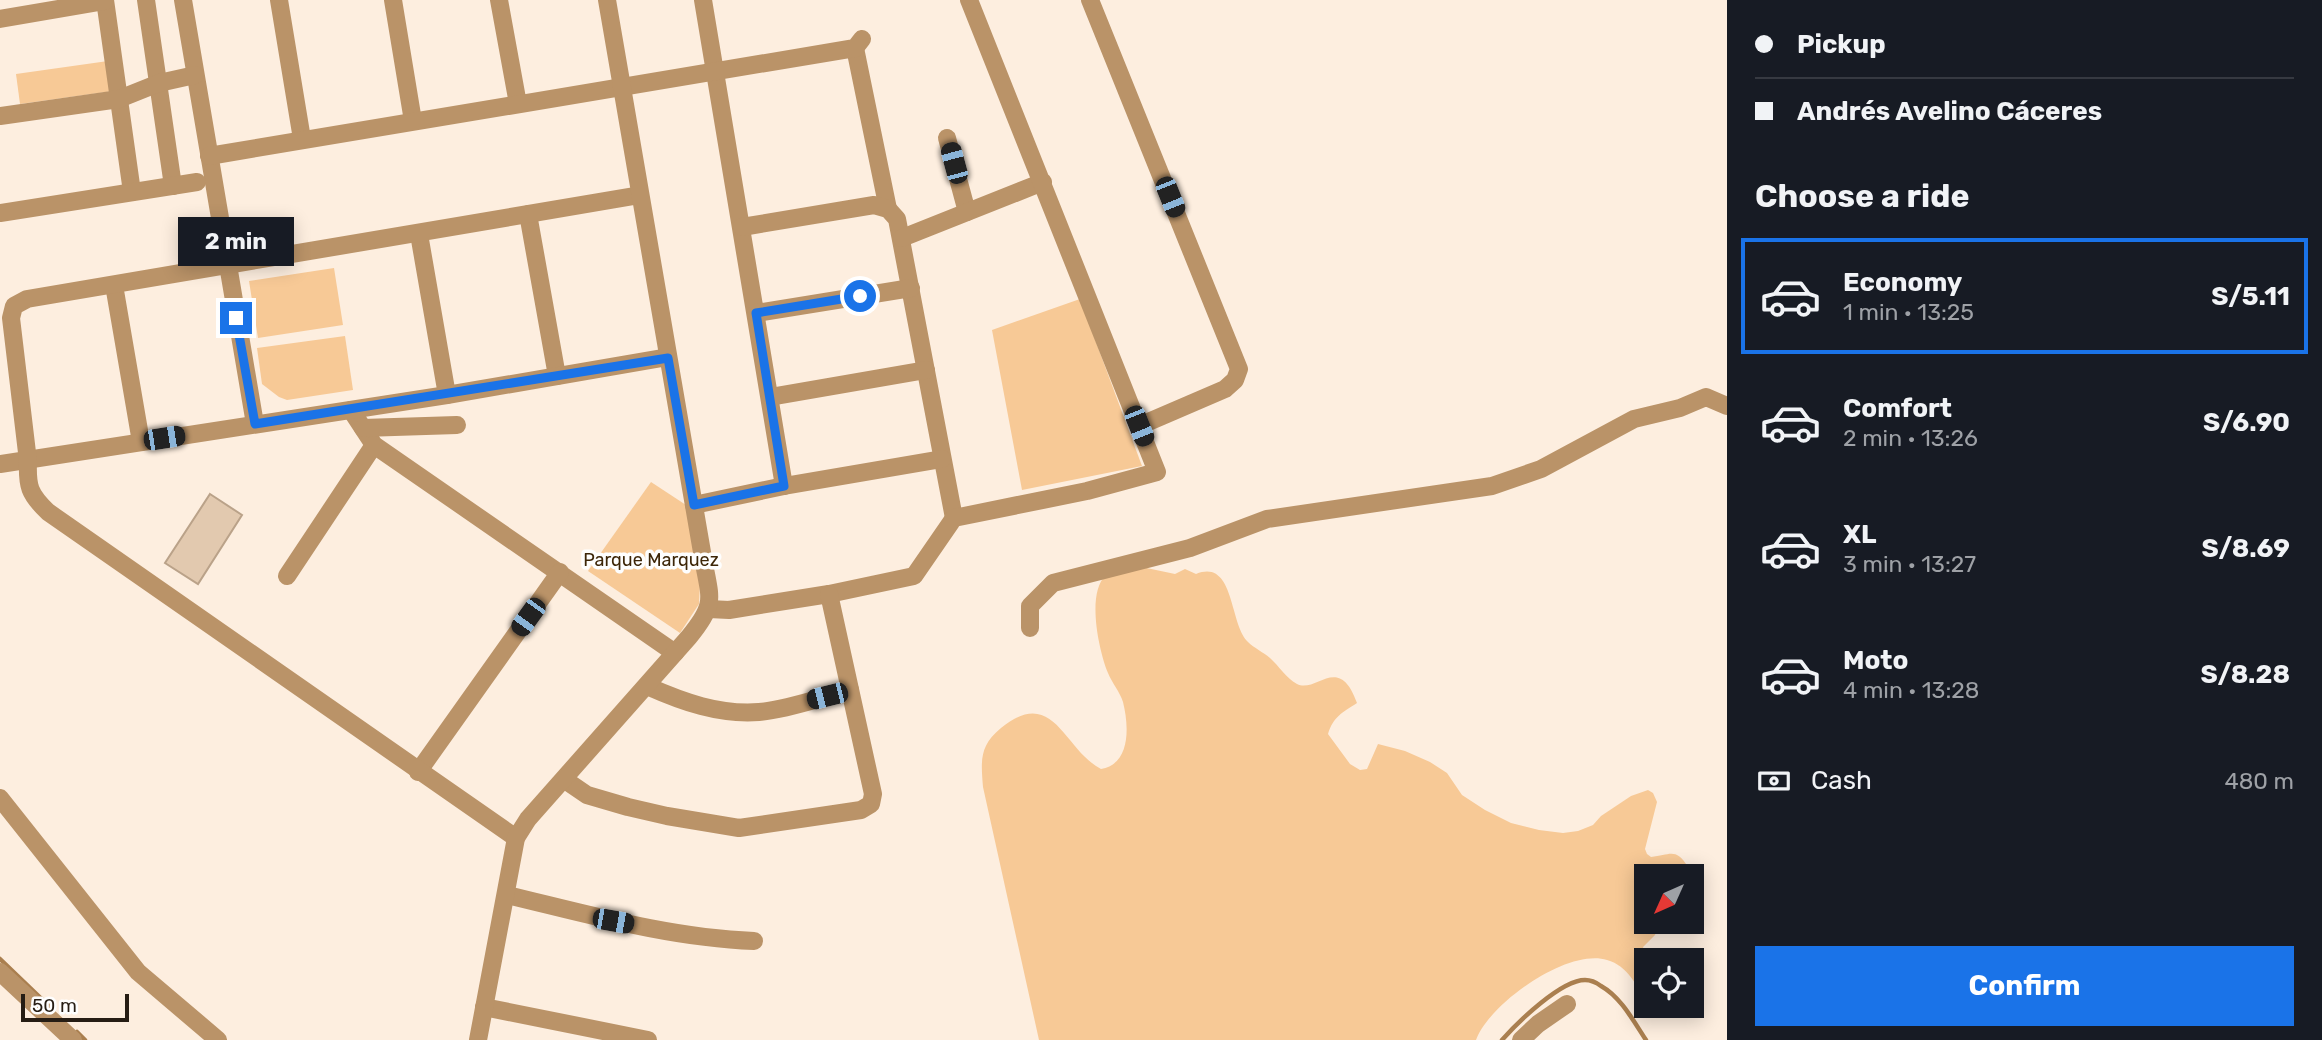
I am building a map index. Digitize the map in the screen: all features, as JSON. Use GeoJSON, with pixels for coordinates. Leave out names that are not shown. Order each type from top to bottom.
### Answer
{"type":"FeatureCollection","features":[{"type":"Feature","properties":{"kind":"street"},"geometry":{"type":"LineString","coordinates":[[0,19],[105,0],[132,192]]}},
{"type":"Feature","properties":{"kind":"street"},"geometry":{"type":"LineString","coordinates":[[146,0],[173,186]]}},
{"type":"Feature","properties":{"kind":"street"},"geometry":{"type":"LineString","coordinates":[[183,0],[255,424]]}},
{"type":"Feature","properties":{"kind":"street"},"geometry":{"type":"LineString","coordinates":[[279,0],[302,139]]}},
{"type":"Feature","properties":{"kind":"street"},"geometry":{"type":"LineString","coordinates":[[393,0],[413,121]]}},
{"type":"Feature","properties":{"kind":"street"},"geometry":{"type":"LineString","coordinates":[[499,0],[518,104]]}},
{"type":"Feature","properties":{"kind":"street"},"geometry":{"type":"LineString","coordinates":[[478,1040],[516,838],[528,820],[704,619],[709,609],[694,505],[607,0]]}},
{"type":"Feature","properties":{"kind":"street"},"geometry":{"type":"LineString","coordinates":[[703,0],[743,227],[784,486]]}},
{"type":"Feature","properties":{"kind":"street"},"geometry":{"type":"LineString","coordinates":[[709,609],[729,610],[829,594],[915,576],[954,519],[1026,505],[1157,472],[969,0]]}},
{"type":"Feature","properties":{"kind":"street"},"geometry":{"type":"LineString","coordinates":[[1090,0],[1239,369],[1235,380],[1225,389],[1139,426]]}},
{"type":"Feature","properties":{"kind":"street"},"geometry":{"type":"LineString","coordinates":[[209,156],[716,72],[858,44],[888,209],[897,219],[902,238],[954,519]]}},
{"type":"Feature","properties":{"kind":"street"},"geometry":{"type":"LineString","coordinates":[[0,116],[119,99],[159,83],[195,75]]}},
{"type":"Feature","properties":{"kind":"street"},"geometry":{"type":"LineString","coordinates":[[947,138],[967,212]]}},
{"type":"Feature","properties":{"kind":"street"},"geometry":{"type":"LineString","coordinates":[[0,213],[197,182]]}},
{"type":"Feature","properties":{"kind":"street"},"geometry":{"type":"LineString","coordinates":[[902,238],[1043,182]]}},
{"type":"Feature","properties":{"kind":"street"},"geometry":{"type":"LineString","coordinates":[[516,838],[48,512],[34,498],[27,481],[28,461],[11,318],[14,306],[27,299],[640,195]]}},
{"type":"Feature","properties":{"kind":"street"},"geometry":{"type":"LineString","coordinates":[[743,227],[874,205],[888,209]]}},
{"type":"Feature","properties":{"kind":"street"},"geometry":{"type":"LineString","coordinates":[[528,214],[557,376]]}},
{"type":"Feature","properties":{"kind":"street"},"geometry":{"type":"LineString","coordinates":[[419,234],[447,395]]}},
{"type":"Feature","properties":{"kind":"street"},"geometry":{"type":"LineString","coordinates":[[114,285],[141,442]]}},
{"type":"Feature","properties":{"kind":"street"},"geometry":{"type":"LineString","coordinates":[[756,313],[911,288]]}},
{"type":"Feature","properties":{"kind":"street"},"geometry":{"type":"LineString","coordinates":[[0,464],[668,358]]}},
{"type":"Feature","properties":{"kind":"street"},"geometry":{"type":"LineString","coordinates":[[769,397],[926,370]]}},
{"type":"Feature","properties":{"kind":"street"},"geometry":{"type":"LineString","coordinates":[[1030,628],[1030,606],[1053,583],[1190,548],[1266,519],[1492,486],[1541,469],[1634,419],[1680,408],[1706,397],[1727,406]]}},
{"type":"Feature","properties":{"kind":"street"},"geometry":{"type":"LineString","coordinates":[[351,410],[374,445],[675,653]]}},
{"type":"Feature","properties":{"kind":"street"},"geometry":{"type":"LineString","coordinates":[[363,428],[457,425]]}},
{"type":"Feature","properties":{"kind":"street"},"geometry":{"type":"LineString","coordinates":[[287,576],[374,445]]}},
{"type":"Feature","properties":{"kind":"street"},"geometry":{"type":"LineString","coordinates":[[694,505],[942,458]]}},
{"type":"Feature","properties":{"kind":"street"},"geometry":{"type":"LineString","coordinates":[[418,772],[559,572]]}},
{"type":"Feature","properties":{"kind":"street"},"geometry":{"type":"LineString","coordinates":[[565,779],[587,795],[628,807],[739,828],[860,810],[871,804],[873,794],[829,594]]}},
{"type":"Feature","properties":{"kind":"street"},"geometry":{"type":"LineString","coordinates":[[647,686],[682,702],[723,712],[760,712],[850,690]]}},
{"type":"Feature","properties":{"kind":"street"},"geometry":{"type":"LineString","coordinates":[[0,799],[138,972],[218,1040]]}},
{"type":"Feature","properties":{"kind":"street"},"geometry":{"type":"LineString","coordinates":[[507,895],[613,921],[727,940],[754,941]]}},
{"type":"Feature","properties":{"kind":"street"},"geometry":{"type":"LineString","coordinates":[[0,972],[73,1040]]}},
{"type":"Feature","properties":{"kind":"street"},"geometry":{"type":"LineString","coordinates":[[1521,1040],[1538,1024],[1567,1004]]}},
{"type":"Feature","properties":{"kind":"street"},"geometry":{"type":"LineString","coordinates":[[484,1007],[648,1040]]}},
{"type":"Feature","properties":{"kind":"green space"},"geometry":{"type":"Polygon","coordinates":[[[108,61],[113,91],[20,104],[16,74],[108,61]]]}},
{"type":"Feature","properties":{"kind":"green space"},"geometry":{"type":"Polygon","coordinates":[[[334,268],[343,325],[258,338],[249,281],[334,268]]]}},
{"type":"Feature","properties":{"kind":"green space"},"geometry":{"type":"Polygon","coordinates":[[[1080,299],[1142,466],[1022,490],[992,330],[1080,299]]]}},
{"type":"Feature","properties":{"kind":"green space"},"geometry":{"type":"Polygon","coordinates":[[[345,336],[353,390],[287,400],[262,384],[257,348],[345,336]]]}},
{"type":"Feature","properties":{"kind":"green space","name":"Parque Marquez"},"geometry":{"type":"Polygon","coordinates":[[[651,482],[686,505],[700,584],[699,604],[680,633],[588,571],[651,482]]]}},
{"type":"Feature","properties":{"kind":"green space"},"geometry":{"type":"Polygon","coordinates":[[[1137,566],[1175,574],[1185,569],[1196,574],[1209,572],[1218,575],[1230,595],[1237,622],[1248,642],[1270,658],[1289,679],[1304,686],[1335,677],[1343,680],[1350,688],[1357,703],[1336,719],[1328,734],[1350,764],[1360,770],[1367,769],[1378,744],[1405,751],[1447,773],[1462,795],[1485,810],[1511,823],[1563,833],[1593,825],[1601,816],[1631,796],[1648,790],[1653,793],[1657,802],[1645,849],[1647,854],[1651,857],[1676,855],[1686,864],[1634,864],[1634,934],[1655,934],[1643,948],[1634,948],[1634,982],[1621,967],[1607,960],[1571,962],[1531,982],[1513,996],[1496,1011],[1476,1040],[1039,1040],[983,787],[983,754],[989,741],[1001,728],[1019,717],[1034,713],[1057,725],[1088,760],[1101,769],[1118,760],[1126,743],[1125,712],[1122,698],[1108,673],[1101,651],[1095,608],[1100,583],[1106,575],[1137,566]]]}},
{"type":"Feature","properties":{"kind":"building"},"geometry":{"type":"Polygon","coordinates":[[[210,494],[242,515],[198,584],[165,563],[210,494]]]}},
{"type":"Feature","properties":{"kind":"waterway"},"geometry":{"type":"LineString","coordinates":[[0,959],[50,1007]]}},
{"type":"Feature","properties":{"kind":"waterway"},"geometry":{"type":"LineString","coordinates":[[1502,1040],[1552,994],[1585,980],[1598,984],[1615,997],[1646,1040]]}},
{"type":"Feature","properties":{"kind":"waterway"},"geometry":{"type":"LineString","coordinates":[[77,1032],[85,1040]]}},
{"type":"Feature","properties":{"kind":"route"},"geometry":{"type":"LineString","coordinates":[[236,318],[255,424],[668,358],[694,505],[784,486],[756,313],[860,296]]}}]}
